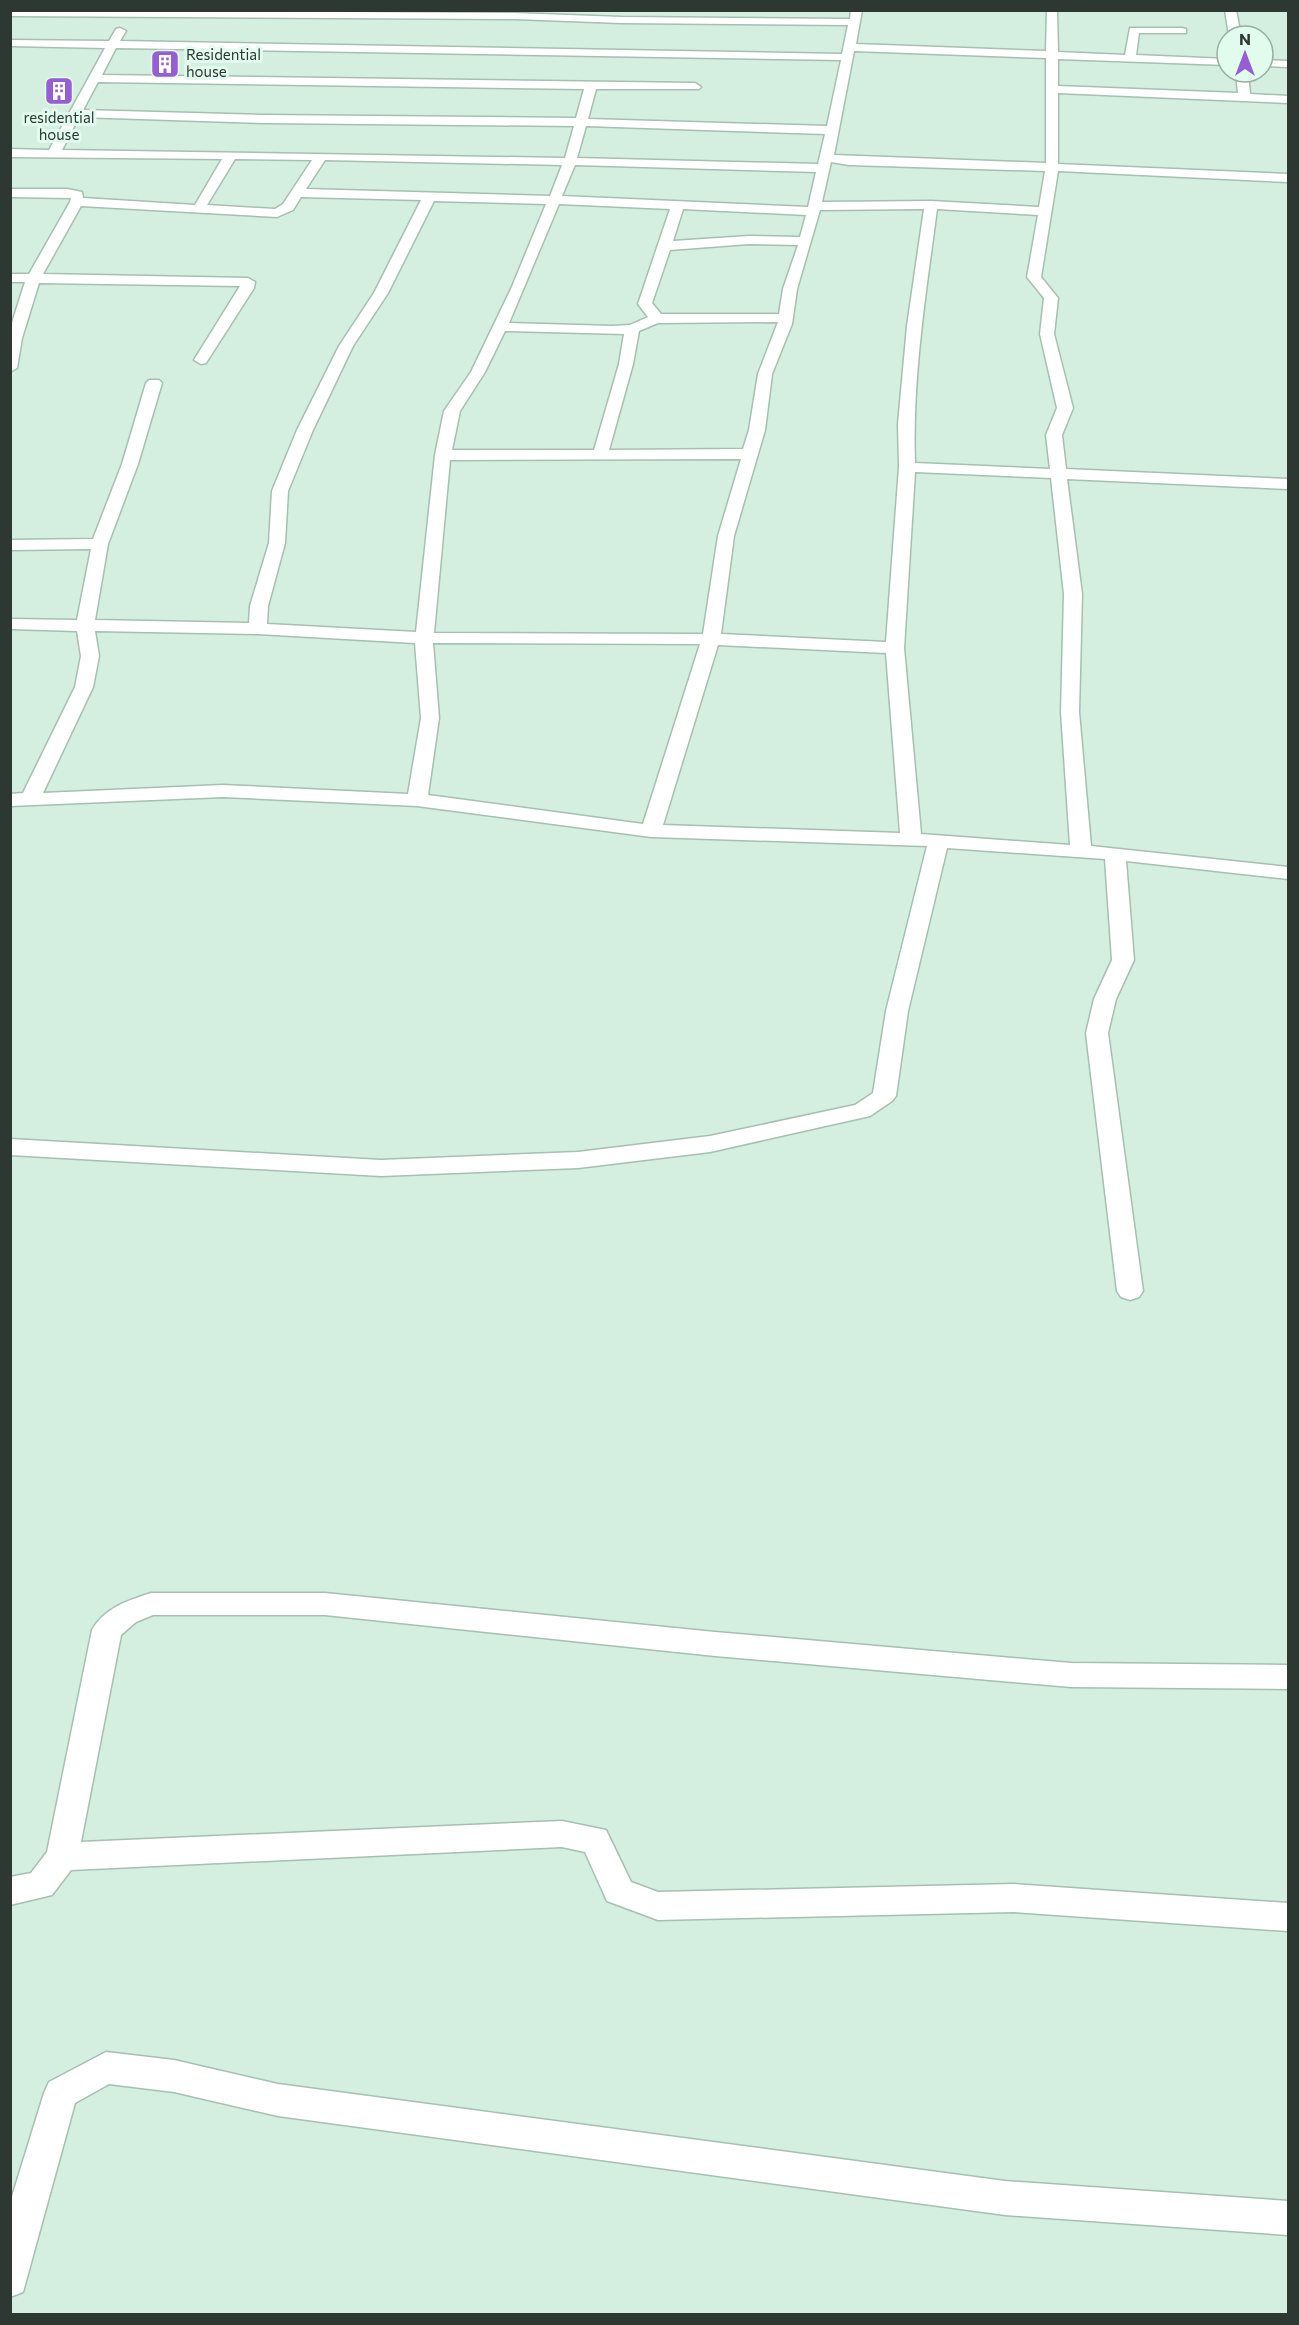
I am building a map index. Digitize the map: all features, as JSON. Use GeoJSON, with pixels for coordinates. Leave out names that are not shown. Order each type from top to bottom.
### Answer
{"type":"FeatureCollection","features":[{"type":"Feature","properties":{"kind":"street"},"geometry":{"type":"LineString","coordinates":[[1052,10],[1052,167],[1034,277],[1051,298],[1047,334],[1065,408],[1054,435],[1072,594],[1070,712],[1081,851]]}},
{"type":"Feature","properties":{"kind":"street"},"geometry":{"type":"LineString","coordinates":[[10,12],[131,12],[350,27],[848,52],[1052,55],[1215,62]]}},
{"type":"Feature","properties":{"kind":"street"},"geometry":{"type":"LineString","coordinates":[[53,154],[131,12]]}},
{"type":"Feature","properties":{"kind":"street"},"geometry":{"type":"LineString","coordinates":[[10,43],[113,43],[516,13],[621,20],[855,16],[814,209],[790,289],[786,318],[765,374],[757,430],[726,536],[711,639],[651,831]]}},
{"type":"Feature","properties":{"kind":"street"},"geometry":{"type":"LineString","coordinates":[[331,83],[350,27]]}},
{"type":"Feature","properties":{"kind":"street"},"geometry":{"type":"LineString","coordinates":[[1130,58],[1134,30],[1182,31]]}},
{"type":"Feature","properties":{"kind":"street"},"geometry":{"type":"LineString","coordinates":[[95,78],[694,87]]}},
{"type":"Feature","properties":{"kind":"street"},"geometry":{"type":"LineString","coordinates":[[1243,84],[1244,97]]}},
{"type":"Feature","properties":{"kind":"street"},"geometry":{"type":"LineString","coordinates":[[417,800],[430,718],[424,638],[443,455],[452,411],[478,372],[518,289],[570,162],[591,85]]}},
{"type":"Feature","properties":{"kind":"street"},"geometry":{"type":"LineString","coordinates":[[1052,89],[1288,99]]}},
{"type":"Feature","properties":{"kind":"street"},"geometry":{"type":"LineString","coordinates":[[75,113],[182,119],[582,122],[831,130]]}},
{"type":"Feature","properties":{"kind":"street"},"geometry":{"type":"LineString","coordinates":[[10,153],[321,156],[570,162],[825,160],[830,158],[849,161],[1052,167],[1288,178]]}},
{"type":"Feature","properties":{"kind":"street"},"geometry":{"type":"LineString","coordinates":[[198,210],[231,155]]}},
{"type":"Feature","properties":{"kind":"street"},"geometry":{"type":"LineString","coordinates":[[77,202],[278,213],[288,207],[321,156]]}},
{"type":"Feature","properties":{"kind":"street"},"geometry":{"type":"LineString","coordinates":[[10,193],[77,195],[77,202],[33,279],[15,338],[10,368]]}},
{"type":"Feature","properties":{"kind":"street"},"geometry":{"type":"LineString","coordinates":[[297,193],[678,206],[814,209],[931,205],[1046,211]]}},
{"type":"Feature","properties":{"kind":"street"},"geometry":{"type":"LineString","coordinates":[[258,629],[259,606],[277,543],[280,490],[305,430],[346,346],[381,294],[429,196]]}},
{"type":"Feature","properties":{"kind":"street"},"geometry":{"type":"LineString","coordinates":[[911,839],[895,648],[907,467],[906,424],[914,326],[931,205]]}},
{"type":"Feature","properties":{"kind":"street"},"geometry":{"type":"LineString","coordinates":[[656,319],[645,304],[678,206]]}},
{"type":"Feature","properties":{"kind":"street"},"geometry":{"type":"LineString","coordinates":[[664,246],[749,240],[806,241]]}},
{"type":"Feature","properties":{"kind":"street"},"geometry":{"type":"LineString","coordinates":[[10,278],[248,282],[247,288],[201,360]]}},
{"type":"Feature","properties":{"kind":"street"},"geometry":{"type":"LineString","coordinates":[[500,327],[632,329],[656,319],[786,318]]}},
{"type":"Feature","properties":{"kind":"street"},"geometry":{"type":"LineString","coordinates":[[600,455],[626,364],[632,329]]}},
{"type":"Feature","properties":{"kind":"street"},"geometry":{"type":"LineString","coordinates":[[32,798],[84,687],[90,656],[85,625],[100,544],[130,464],[154,383]]}},
{"type":"Feature","properties":{"kind":"street"},"geometry":{"type":"LineString","coordinates":[[443,455],[751,454]]}},
{"type":"Feature","properties":{"kind":"street"},"geometry":{"type":"LineString","coordinates":[[907,467],[1288,488]]}},
{"type":"Feature","properties":{"kind":"street"},"geometry":{"type":"LineString","coordinates":[[10,545],[100,544]]}},
{"type":"Feature","properties":{"kind":"street"},"geometry":{"type":"LineString","coordinates":[[10,624],[258,629],[424,638],[711,639],[895,648]]}},
{"type":"Feature","properties":{"kind":"street"},"geometry":{"type":"LineString","coordinates":[[10,800],[223,791],[417,800],[651,831],[911,839],[1115,854],[1288,873]]}},
{"type":"Feature","properties":{"kind":"street"},"geometry":{"type":"LineString","coordinates":[[10,1147],[381,1168],[439,1166],[578,1160],[710,1144],[862,1111],[884,1096],[897,1011],[938,841]]}},
{"type":"Feature","properties":{"kind":"street"},"geometry":{"type":"LineString","coordinates":[[1115,854],[1123,960],[1105,999],[1097,1033],[1130,1291]]}},
{"type":"Feature","properties":{"kind":"street"},"geometry":{"type":"LineString","coordinates":[[10,1891],[41,1885],[62,1857],[107,1630],[126,1614],[151,1604],[325,1604],[715,1644],[1071,1676],[1288,1677]]}},
{"type":"Feature","properties":{"kind":"street"},"geometry":{"type":"LineString","coordinates":[[62,1857],[562,1834],[595,1840],[609,1866],[618,1892],[658,1906],[1014,1898],[1288,1917]]}},
{"type":"Feature","properties":{"kind":"street"},"geometry":{"type":"LineString","coordinates":[[10,2279],[20,2201],[61,2093],[106,2068],[174,2076],[278,2100],[1005,2198],[1288,2218]]}},
{"type":"Feature","properties":{"kind":"place","name":"Residential house"},"geometry":{"type":"Point","coordinates":[165,64]}},
{"type":"Feature","properties":{"kind":"place","name":"residential house"},"geometry":{"type":"Point","coordinates":[59,91]}}]}
